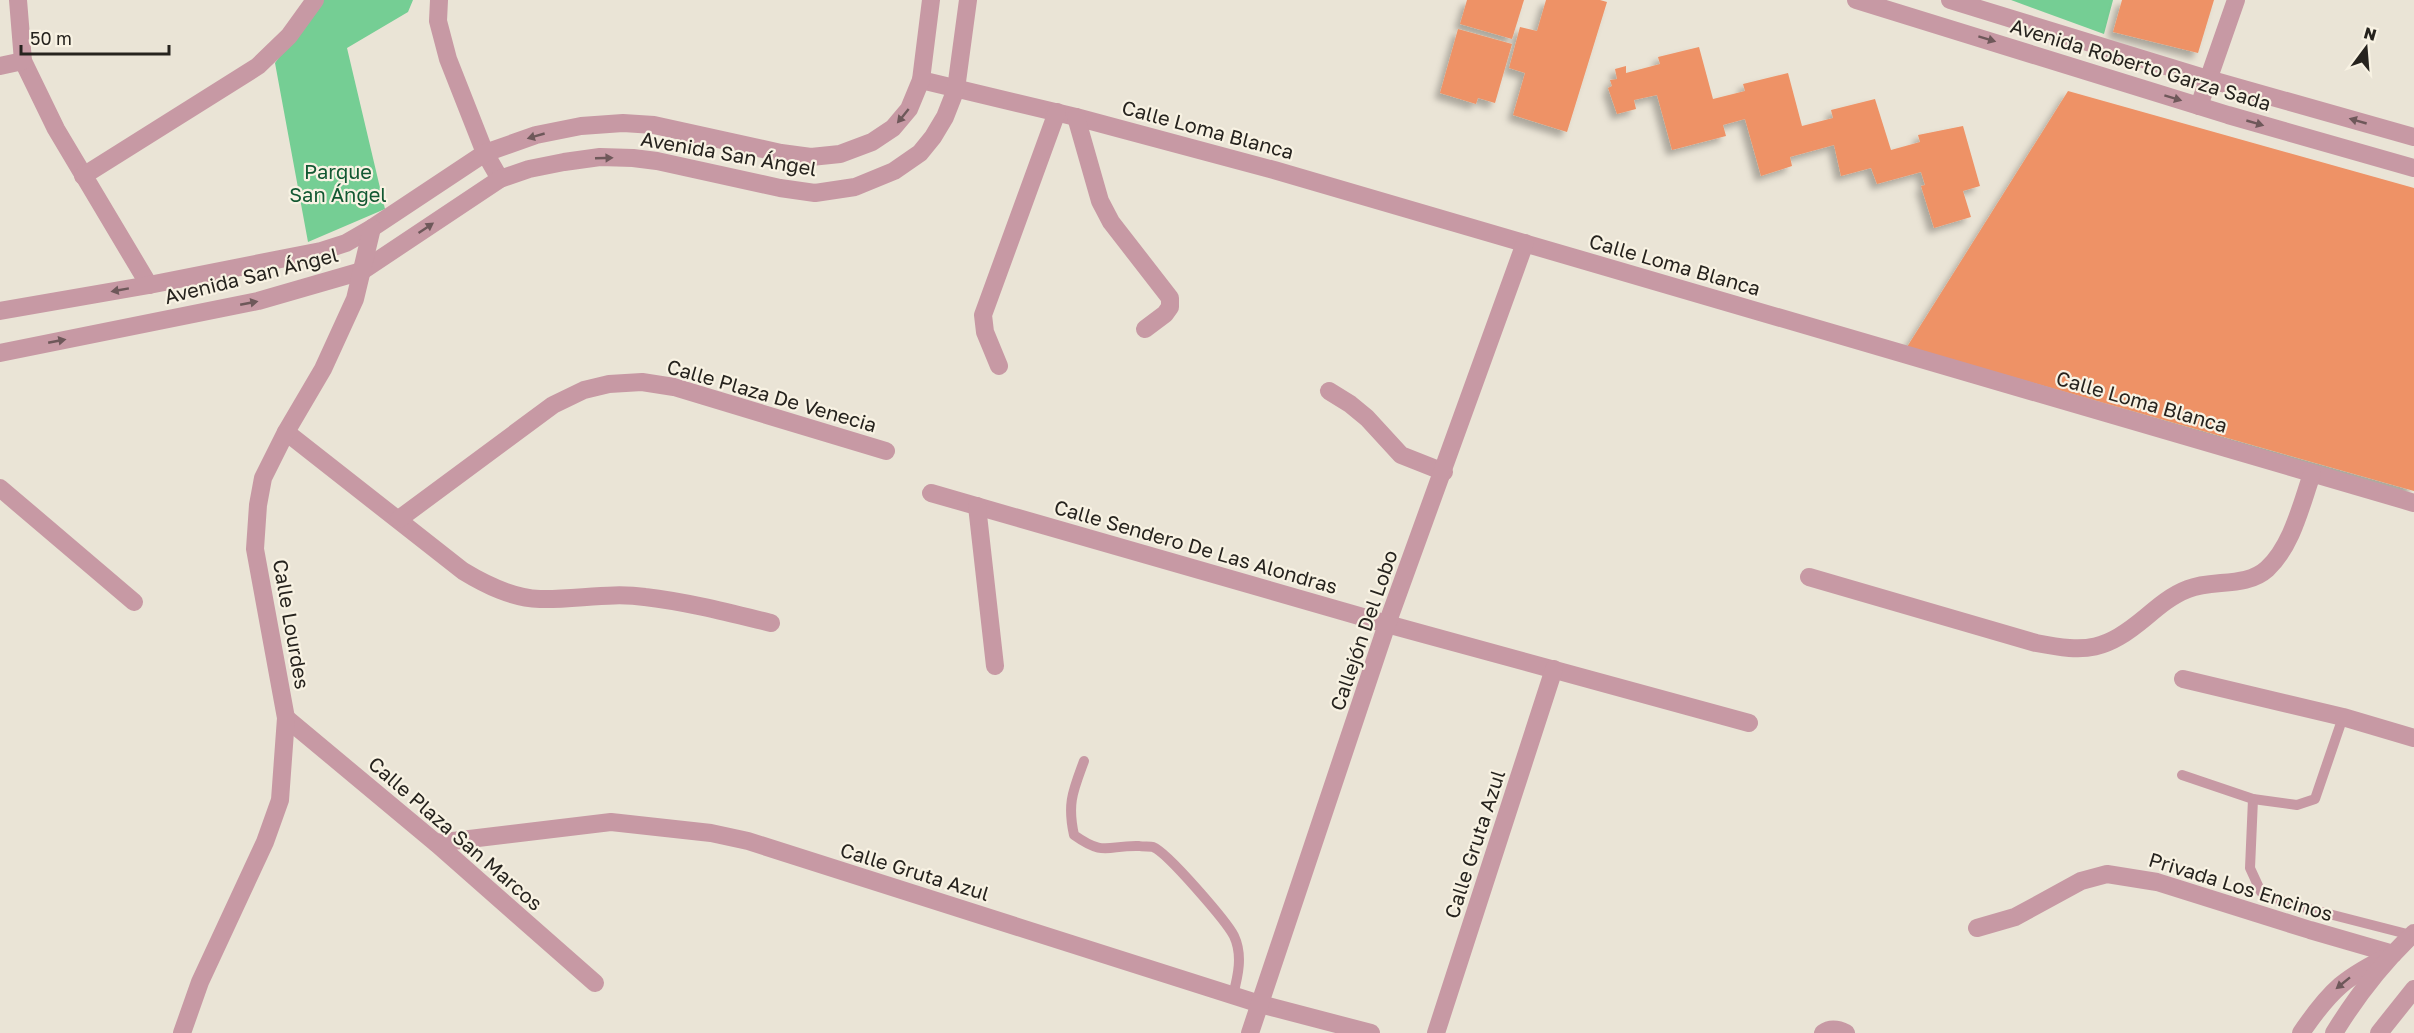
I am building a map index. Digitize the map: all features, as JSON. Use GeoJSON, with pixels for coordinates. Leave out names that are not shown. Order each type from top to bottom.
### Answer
{"type":"FeatureCollection","features":[{"type":"Feature","properties":{"kind":"street"},"geometry":{"type":"LineString","coordinates":[[18,0],[23,61],[56,129],[149,285]]}},
{"type":"Feature","properties":{"kind":"street"},"geometry":{"type":"LineString","coordinates":[[83,176],[258,66],[289,36],[315,0]]}},
{"type":"Feature","properties":{"kind":"street"},"geometry":{"type":"LineString","coordinates":[[439,0],[438,21],[448,59],[485,153],[500,179]]}},
{"type":"Feature","properties":{"kind":"street","name":"Avenida San Ángel"},"geometry":{"type":"LineString","coordinates":[[0,311],[149,285],[321,251],[346,243],[372,228],[485,153],[536,135],[581,126],[623,123],[687,131],[781,153],[812,157],[840,154],[872,142],[893,128],[909,109],[921,80],[931,0]]}},
{"type":"Feature","properties":{"kind":"street","name":"Avenida San Ángel"},"geometry":{"type":"LineString","coordinates":[[0,352],[258,302],[362,271],[500,179],[529,169],[564,162],[600,157],[633,158],[815,193],[855,187],[894,171],[920,153],[933,137],[945,117],[956,89],[969,0]]}},
{"type":"Feature","properties":{"kind":"street","name":"Avenida Roberto Garza Sada"},"geometry":{"type":"LineString","coordinates":[[1856,0],[2199,106],[2414,168]]}},
{"type":"Feature","properties":{"kind":"street","name":"Avenida Roberto Garza Sada"},"geometry":{"type":"LineString","coordinates":[[1950,0],[2208,79],[2414,137]]}},
{"type":"Feature","properties":{"kind":"street"},"geometry":{"type":"LineString","coordinates":[[2199,106],[2236,0]]}},
{"type":"Feature","properties":{"kind":"street"},"geometry":{"type":"LineString","coordinates":[[0,66],[23,61]]}},
{"type":"Feature","properties":{"kind":"street","name":"Calle Loma Blanca"},"geometry":{"type":"LineString","coordinates":[[921,80],[1057,112],[1274,170],[2414,503]]}},
{"type":"Feature","properties":{"kind":"street"},"geometry":{"type":"LineString","coordinates":[[999,366],[985,333],[982,315],[1020,219],[1057,112]]}},
{"type":"Feature","properties":{"kind":"street"},"geometry":{"type":"LineString","coordinates":[[1076,117],[1100,201],[1112,222],[1170,298],[1170,307],[1165,314],[1145,329]]}},
{"type":"Feature","properties":{"kind":"street","name":"Calle Lourdes"},"geometry":{"type":"LineString","coordinates":[[182,1033],[200,982],[265,842],[280,800],[286,718],[255,549],[258,505],[263,478],[286,432],[323,369],[355,299],[372,228]]}},
{"type":"Feature","properties":{"kind":"street","name":"Callejón Del Lobo"},"geometry":{"type":"LineString","coordinates":[[1250,1033],[1387,624],[1444,472],[1525,243]]}},
{"type":"Feature","properties":{"kind":"street","name":"Calle Plaza De Venecia"},"geometry":{"type":"LineString","coordinates":[[399,519],[554,405],[584,390],[609,384],[642,382],[674,387],[886,451]]}},
{"type":"Feature","properties":{"kind":"street"},"geometry":{"type":"LineString","coordinates":[[1329,391],[1367,418],[1401,455],[1444,472]]}},
{"type":"Feature","properties":{"kind":"street"},"geometry":{"type":"LineString","coordinates":[[286,432],[463,571],[485,585],[511,594],[539,599],[614,594],[645,597],[771,623]]}},
{"type":"Feature","properties":{"kind":"street"},"geometry":{"type":"LineString","coordinates":[[1809,578],[2036,643],[2064,649],[2090,649],[2111,642],[2167,600],[2188,588],[2249,578],[2268,568],[2287,542],[2312,474]]}},
{"type":"Feature","properties":{"kind":"street"},"geometry":{"type":"LineString","coordinates":[[0,488],[134,602]]}},
{"type":"Feature","properties":{"kind":"street","name":"Calle Sendero De Las Alondras"},"geometry":{"type":"LineString","coordinates":[[931,493],[1387,624],[1749,723]]}},
{"type":"Feature","properties":{"kind":"street"},"geometry":{"type":"LineString","coordinates":[[977,506],[995,666]]}},
{"type":"Feature","properties":{"kind":"street","name":"Calle Gruta Azul"},"geometry":{"type":"LineString","coordinates":[[1436,1033],[1554,669]]}},
{"type":"Feature","properties":{"kind":"street"},"geometry":{"type":"LineString","coordinates":[[2183,679],[2343,717],[2414,738]]}},
{"type":"Feature","properties":{"kind":"street","name":"Calle Plaza San Marcos"},"geometry":{"type":"LineString","coordinates":[[286,718],[436,843],[595,983]]}},
{"type":"Feature","properties":{"kind":"street","name":"Calle Gruta Azul"},"geometry":{"type":"LineString","coordinates":[[436,843],[611,822],[711,833],[748,841],[1260,1004],[1371,1033]]}},
{"type":"Feature","properties":{"kind":"street","name":"Privada Los Encinos"},"geometry":{"type":"LineString","coordinates":[[1977,928],[2016,917],[2081,881],[2107,874],[2157,882],[2393,954]]}},
{"type":"Feature","properties":{"kind":"street"},"geometry":{"type":"LineString","coordinates":[[2334,1033],[2346,1013],[2393,954],[2413,934]]}},
{"type":"Feature","properties":{"kind":"street"},"geometry":{"type":"LineString","coordinates":[[2301,1033],[2319,1006],[2341,983],[2362,969],[2393,954]]}},
{"type":"Feature","properties":{"kind":"street"},"geometry":{"type":"LineString","coordinates":[[2379,1033],[2414,989]]}},
{"type":"Feature","properties":{"kind":"street"},"geometry":{"type":"LineString","coordinates":[[1822,1033],[1839,1029],[1846,1033]]}},
{"type":"Feature","properties":{"kind":"lane"},"geometry":{"type":"LineString","coordinates":[[2182,774],[2253,799],[2297,805],[2314,798],[2343,717]]}},
{"type":"Feature","properties":{"kind":"lane"},"geometry":{"type":"LineString","coordinates":[[1084,761],[1072,794],[1070,815],[1074,835],[1090,846],[1103,850],[1130,846],[1153,847],[1175,863],[1234,936],[1239,955],[1238,977],[1233,995]]}},
{"type":"Feature","properties":{"kind":"lane"},"geometry":{"type":"LineString","coordinates":[[2253,799],[2250,868],[2261,892],[2290,904],[2413,934]]}},
{"type":"Feature","properties":{"kind":"green space","name":"Parque San Ángel"},"geometry":{"type":"Polygon","coordinates":[[[319,0],[413,0],[408,12],[347,48],[385,209],[308,242],[275,63],[319,0]]]}},
{"type":"Feature","properties":{"kind":"green space"},"geometry":{"type":"Polygon","coordinates":[[[2011,0],[2113,0],[2104,34],[2011,0]]]}},
{"type":"Feature","properties":{"kind":"building"},"geometry":{"type":"Polygon","coordinates":[[[1467,0],[1524,0],[1512,39],[1460,24],[1467,0]]]}},
{"type":"Feature","properties":{"kind":"building"},"geometry":{"type":"Polygon","coordinates":[[[1546,0],[1607,2],[1567,132],[1513,115],[1525,73],[1509,68],[1520,27],[1537,31],[1546,0]]]}},
{"type":"Feature","properties":{"kind":"building"},"geometry":{"type":"Polygon","coordinates":[[[2122,0],[2214,0],[2198,53],[2113,32],[2122,0]]]}},
{"type":"Feature","properties":{"kind":"building"},"geometry":{"type":"Polygon","coordinates":[[[1458,29],[1512,44],[1495,103],[1478,98],[1476,104],[1440,93],[1458,29]]]}},
{"type":"Feature","properties":{"kind":"building"},"geometry":{"type":"Polygon","coordinates":[[[1699,47],[1713,99],[1745,91],[1743,84],[1788,73],[1802,126],[1833,118],[1831,110],[1875,99],[1891,150],[1920,142],[1918,135],[1963,126],[1980,186],[1963,191],[1971,217],[1934,228],[1921,186],[1925,185],[1921,172],[1877,184],[1871,168],[1841,176],[1834,145],[1790,157],[1792,166],[1761,176],[1745,119],[1723,125],[1726,136],[1672,150],[1657,95],[1634,100],[1636,109],[1617,114],[1608,88],[1612,86],[1610,80],[1617,79],[1615,69],[1626,66],[1626,73],[1660,64],[1658,57],[1699,47]]]}},
{"type":"Feature","properties":{"kind":"building"},"geometry":{"type":"Polygon","coordinates":[[[2068,91],[2414,188],[2414,491],[1907,347],[2068,91]]]}}]}
